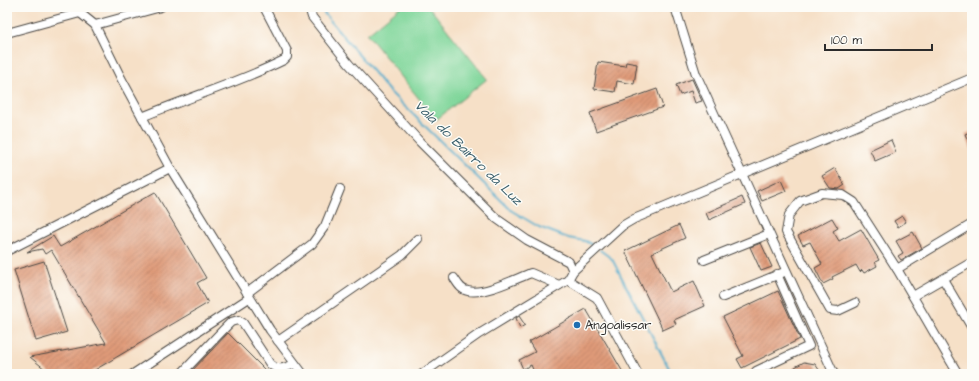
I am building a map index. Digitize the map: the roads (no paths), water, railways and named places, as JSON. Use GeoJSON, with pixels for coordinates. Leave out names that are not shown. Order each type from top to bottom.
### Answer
{"type":"FeatureCollection","features":[{"type":"Feature","properties":{"kind":"street"},"geometry":{"type":"LineString","coordinates":[[95,25],[161,7]]}},
{"type":"Feature","properties":{"kind":"street"},"geometry":{"type":"LineString","coordinates":[[142,117],[256,74],[284,60],[287,56],[286,51],[264,7]]}},
{"type":"Feature","properties":{"kind":"street"},"geometry":{"type":"LineString","coordinates":[[309,7],[312,17],[316,23],[349,64],[420,142],[496,219],[527,240],[569,262],[573,271]]}},
{"type":"Feature","properties":{"kind":"street"},"geometry":{"type":"LineString","coordinates":[[675,7],[696,74],[834,374]]}},
{"type":"Feature","properties":{"kind":"street"},"geometry":{"type":"LineString","coordinates":[[7,33],[79,10],[95,25],[170,168],[248,296],[278,341],[303,374]]}},
{"type":"Feature","properties":{"kind":"street"},"geometry":{"type":"LineString","coordinates":[[422,374],[479,334],[568,280],[573,271],[622,226],[634,219],[972,78]]}},
{"type":"Feature","properties":{"kind":"street"},"geometry":{"type":"LineString","coordinates":[[7,251],[170,168]]}},
{"type":"Feature","properties":{"kind":"street"},"geometry":{"type":"LineString","coordinates":[[133,374],[248,296],[312,244],[325,226],[340,189]]}},
{"type":"Feature","properties":{"kind":"street"},"geometry":{"type":"LineString","coordinates":[[855,303],[838,311],[830,310],[786,232],[789,215],[800,201],[822,193],[843,195],[854,202],[897,269],[958,374]]}},
{"type":"Feature","properties":{"kind":"street"},"geometry":{"type":"LineString","coordinates":[[897,269],[972,224]]}},
{"type":"Feature","properties":{"kind":"street"},"geometry":{"type":"LineString","coordinates":[[704,260],[769,234]]}},
{"type":"Feature","properties":{"kind":"street"},"geometry":{"type":"LineString","coordinates":[[278,341],[402,255],[418,239]]}},
{"type":"Feature","properties":{"kind":"street"},"geometry":{"type":"LineString","coordinates":[[913,296],[972,262]]}},
{"type":"Feature","properties":{"kind":"street"},"geometry":{"type":"LineString","coordinates":[[723,297],[786,271]]}},
{"type":"Feature","properties":{"kind":"street"},"geometry":{"type":"LineString","coordinates":[[454,278],[461,288],[468,291],[482,291],[531,273],[559,285]]}},
{"type":"Feature","properties":{"kind":"street"},"geometry":{"type":"LineString","coordinates":[[756,371],[809,346],[777,274]]}},
{"type":"Feature","properties":{"kind":"street"},"geometry":{"type":"LineString","coordinates":[[943,279],[972,328]]}},
{"type":"Feature","properties":{"kind":"street"},"geometry":{"type":"LineString","coordinates":[[568,280],[597,298],[638,374]]}},
{"type":"Feature","properties":{"kind":"street"},"geometry":{"type":"LineString","coordinates":[[181,374],[231,322],[238,320],[243,323],[270,364],[276,369],[295,364]]}},
{"type":"Feature","properties":{"kind":"waterway","name":"Vala do Bairro da Luz"},"geometry":{"type":"LineString","coordinates":[[319,7],[388,90],[512,211],[539,227],[568,238],[585,241],[596,247]]}},
{"type":"Feature","properties":{"kind":"waterway","name":"Vala do Bairro da Luz"},"geometry":{"type":"LineString","coordinates":[[600,250],[612,259],[672,374]]}},
{"type":"Feature","properties":{"kind":"place","name":"Angoalissar"},"geometry":{"type":"Point","coordinates":[577,325]}}]}
